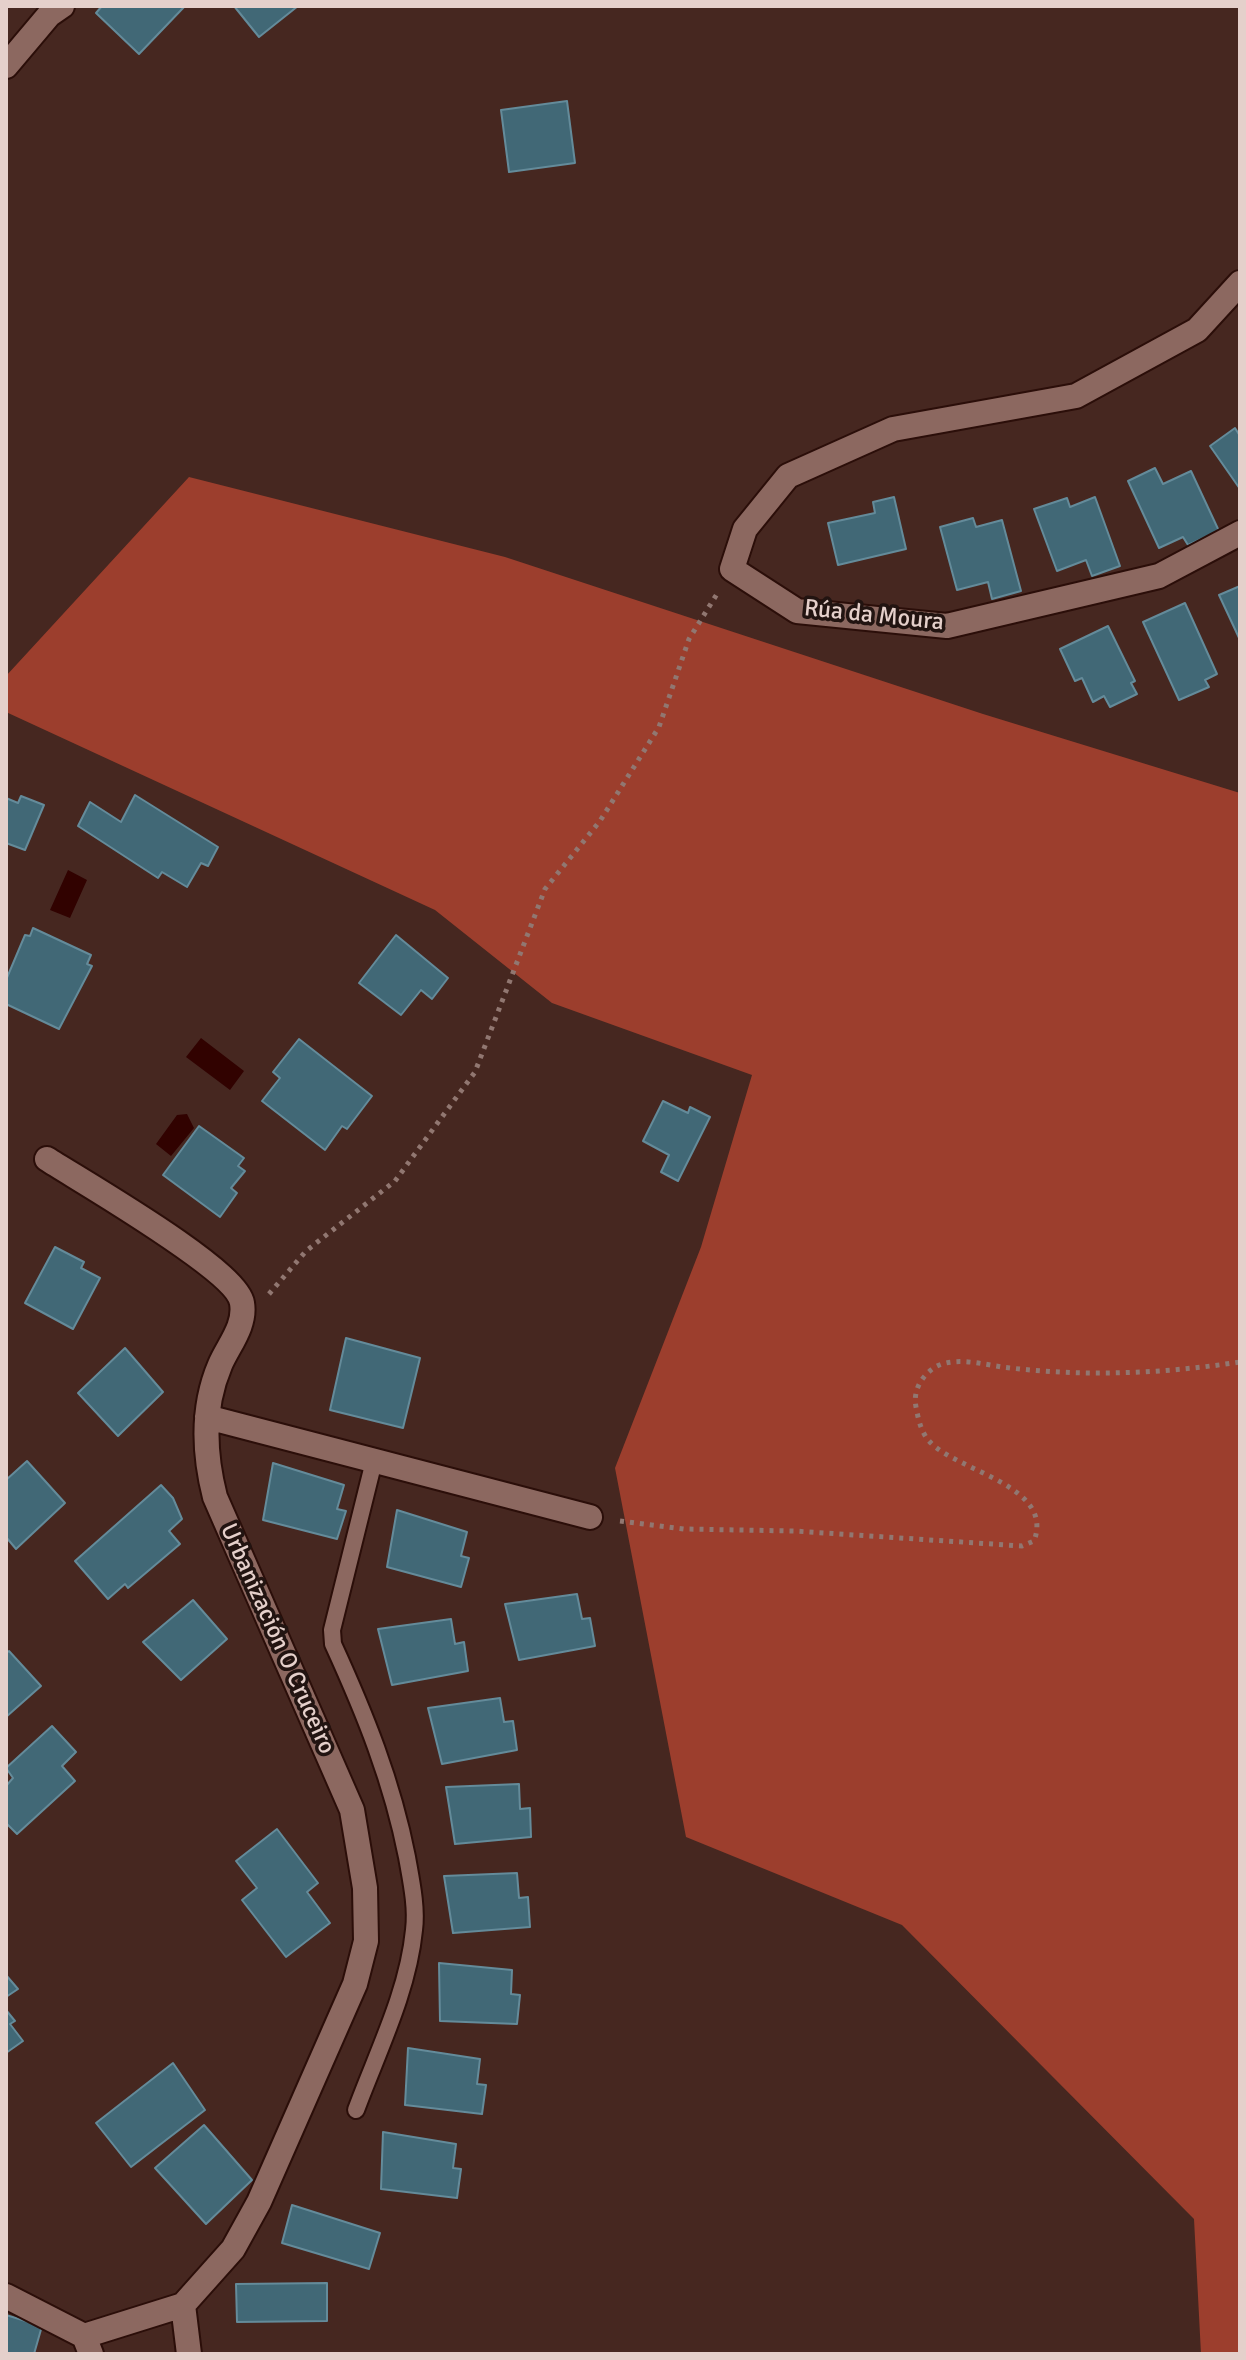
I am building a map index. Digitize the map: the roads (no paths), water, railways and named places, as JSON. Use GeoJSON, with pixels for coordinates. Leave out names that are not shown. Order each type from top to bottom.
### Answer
{"type":"FeatureCollection","features":[{"type":"Feature","properties":{"kind":"street"},"geometry":{"type":"LineString","coordinates":[[6,66],[49,15],[62,6]]}},
{"type":"Feature","properties":{"kind":"street","name":"Rúa da Moura"},"geometry":{"type":"LineString","coordinates":[[1240,283],[1197,330],[1076,396],[893,429],[788,476],[745,529],[732,569],[797,611],[947,626],[1159,576],[1240,533]]}},
{"type":"Feature","properties":{"kind":"street","name":"Urbanización O Cruceiro"},"geometry":{"type":"LineString","coordinates":[[47,1159],[228,1278],[243,1302],[239,1329],[219,1367],[207,1417],[205,1458],[215,1497],[352,1810],[365,1888],[366,1941],[355,1984],[259,2202],[233,2249],[183,2305]]}},
{"type":"Feature","properties":{"kind":"street"},"geometry":{"type":"LineString","coordinates":[[207,1417],[590,1517]]}},
{"type":"Feature","properties":{"kind":"street"},"geometry":{"type":"LineString","coordinates":[[6,2296],[88,2345],[183,2305],[189,2354]]}},
{"type":"Feature","properties":{"kind":"lane"},"geometry":{"type":"LineString","coordinates":[[356,2110],[394,2009],[415,1930],[412,1883],[396,1800],[370,1723],[333,1644],[332,1630],[374,1461]]}}]}
